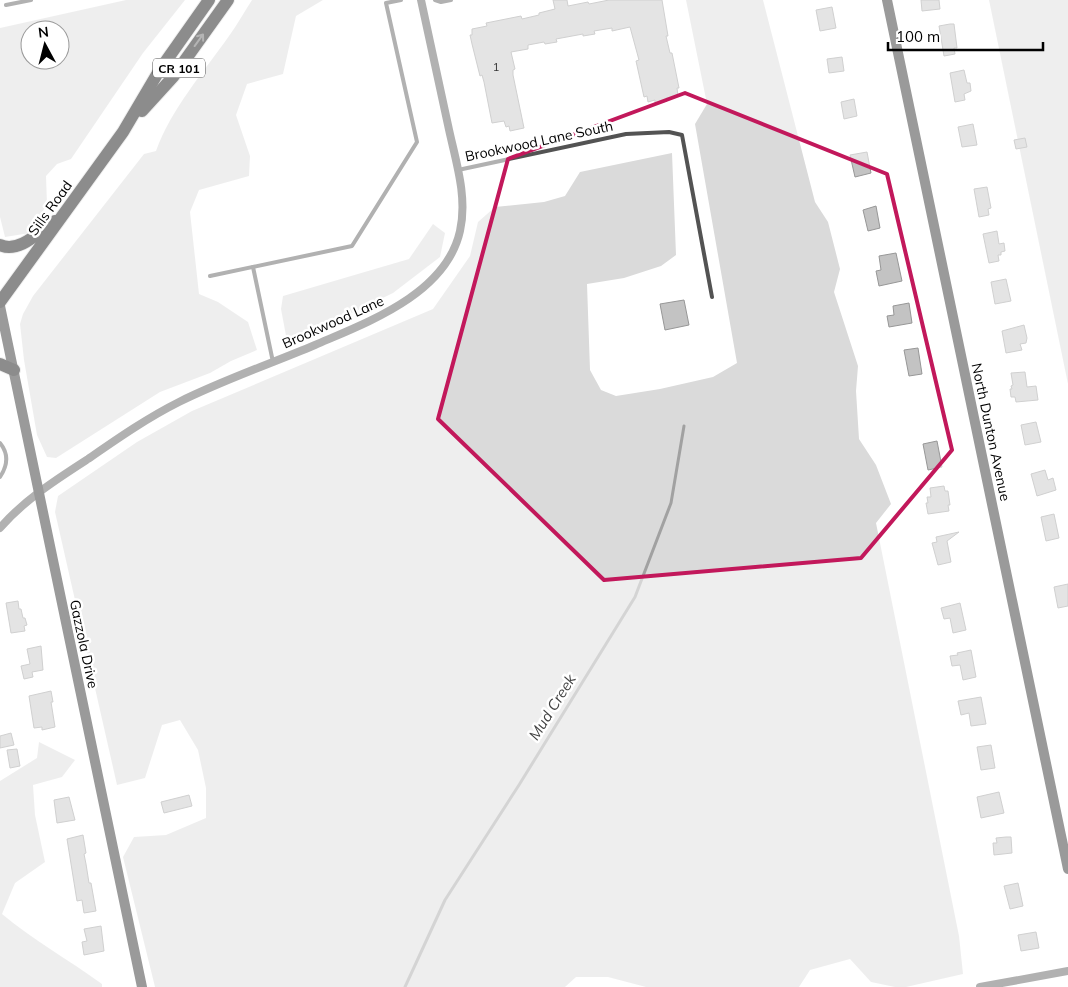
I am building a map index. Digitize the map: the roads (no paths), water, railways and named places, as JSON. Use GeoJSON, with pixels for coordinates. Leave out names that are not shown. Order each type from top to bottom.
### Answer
{"type":"FeatureCollection","features":[{"type":"Feature","properties":{"kind":"main road","name":"Sills Road"},"geometry":{"type":"LineString","coordinates":[[0,304],[123,132],[159,71],[209,0]]}},
{"type":"Feature","properties":{"kind":"main road","name":"Sills Road"},"geometry":{"type":"LineString","coordinates":[[123,132],[173,77],[228,0]]}},
{"type":"Feature","properties":{"kind":"main road"},"geometry":{"type":"LineString","coordinates":[[0,244],[8,247],[19,246],[64,215]]}},
{"type":"Feature","properties":{"kind":"main road"},"geometry":{"type":"LineString","coordinates":[[0,364],[14,370]]}},
{"type":"Feature","properties":{"kind":"street","name":"Brookwood Lane"},"geometry":{"type":"LineString","coordinates":[[0,528],[14,512],[54,482],[153,416],[207,389],[273,363],[383,315],[401,304],[430,281],[451,256],[460,231],[463,205],[458,170],[421,0]]}},
{"type":"Feature","properties":{"kind":"street","name":"North Dunton Avenue"},"geometry":{"type":"LineString","coordinates":[[887,0],[1068,869]]}},
{"type":"Feature","properties":{"kind":"street","name":"Gazzola Drive"},"geometry":{"type":"LineString","coordinates":[[0,304],[142,987]]}},
{"type":"Feature","properties":{"kind":"street"},"geometry":{"type":"LineString","coordinates":[[980,987],[1068,971]]}},
{"type":"Feature","properties":{"kind":"lane"},"geometry":{"type":"LineString","coordinates":[[6,5],[31,0]]}},
{"type":"Feature","properties":{"kind":"lane"},"geometry":{"type":"LineString","coordinates":[[210,276],[352,246],[417,142],[386,3],[401,0]]}},
{"type":"Feature","properties":{"kind":"lane"},"geometry":{"type":"LineString","coordinates":[[435,0],[442,2],[451,0]]}},
{"type":"Feature","properties":{"kind":"lane","name":"Brookwood Lane South"},"geometry":{"type":"LineString","coordinates":[[458,170],[626,134],[669,132],[682,135],[712,297]]}},
{"type":"Feature","properties":{"kind":"lane"},"geometry":{"type":"LineString","coordinates":[[253,267],[273,363]]}},
{"type":"Feature","properties":{"kind":"lane"},"geometry":{"type":"LineString","coordinates":[[0,443],[6,457],[6,465],[0,477]]}},
{"type":"Feature","properties":{"kind":"waterway","name":"Mud Creek"},"geometry":{"type":"LineString","coordinates":[[405,987],[445,900],[519,785],[635,597],[671,503],[684,426]]}}]}
